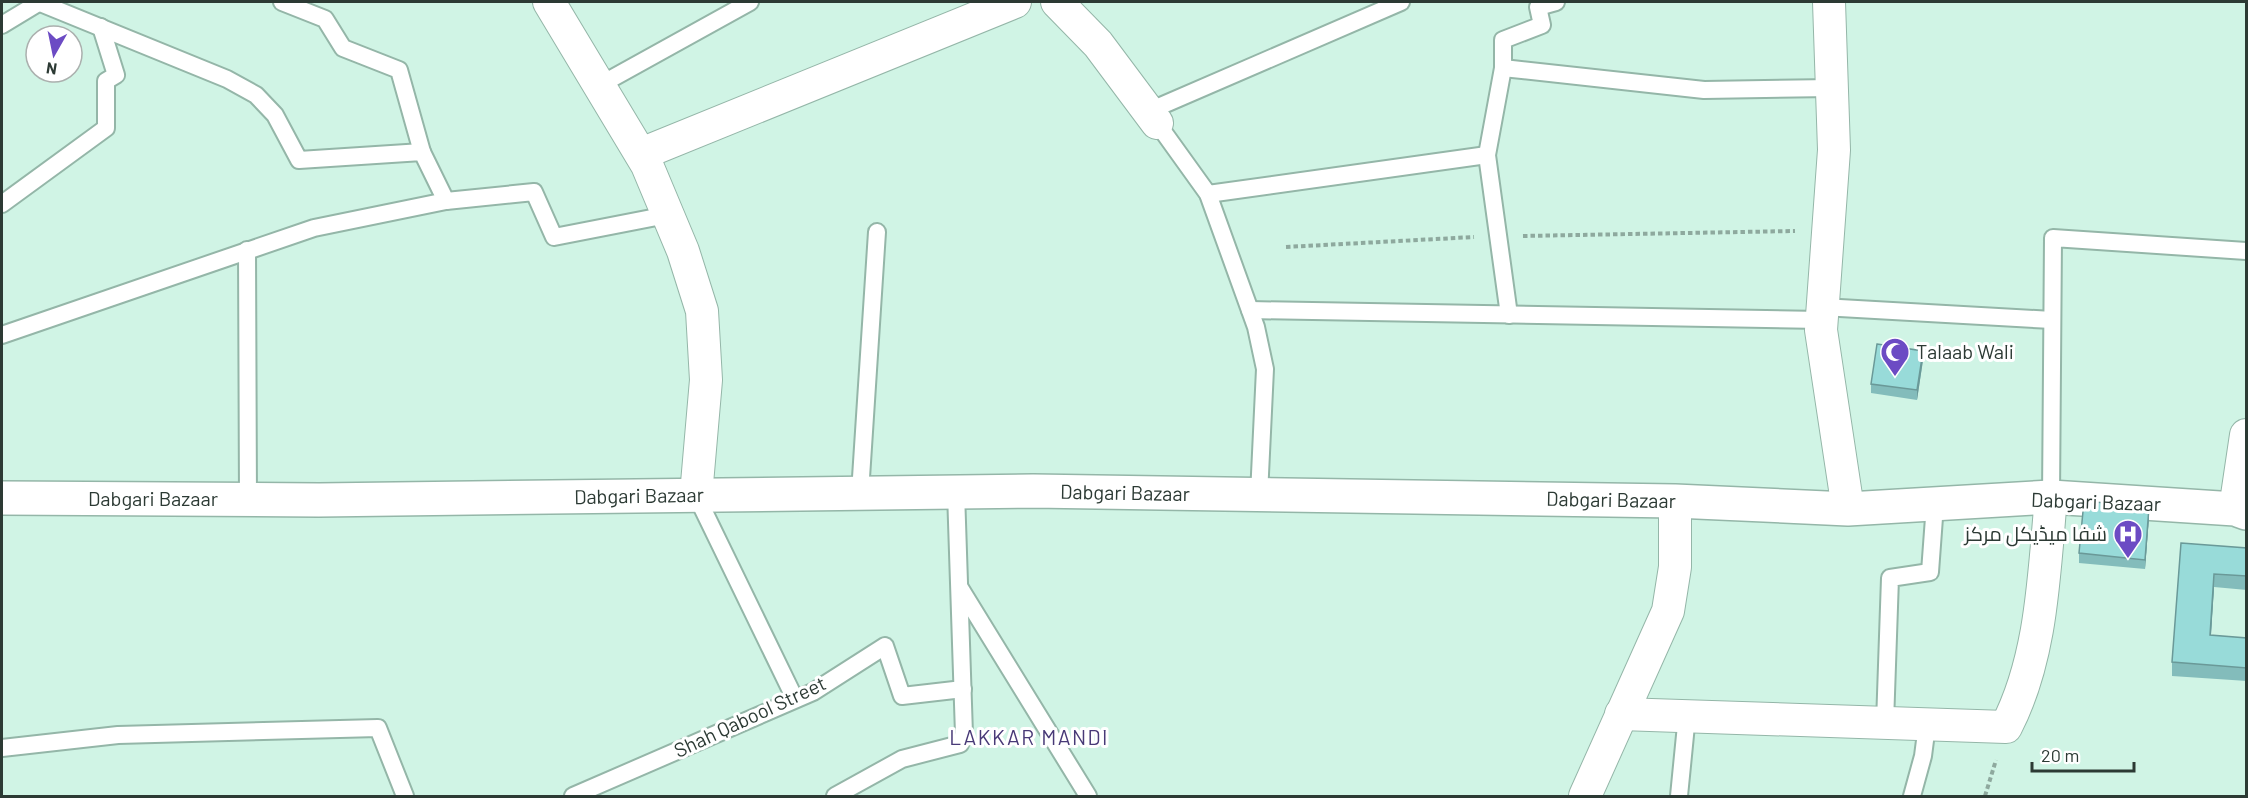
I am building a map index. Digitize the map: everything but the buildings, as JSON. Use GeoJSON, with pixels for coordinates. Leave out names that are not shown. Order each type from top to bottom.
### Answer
{"type":"FeatureCollection","features":[{"type":"Feature","properties":{"kind":"street"},"geometry":{"type":"LineString","coordinates":[[549,2],[641,154],[682,251],[702,310],[706,380],[696,495]]}},
{"type":"Feature","properties":{"kind":"street"},"geometry":{"type":"LineString","coordinates":[[641,154],[1014,2]]}},
{"type":"Feature","properties":{"kind":"street"},"geometry":{"type":"LineString","coordinates":[[1057,2],[1098,44],[1153,117]]}},
{"type":"Feature","properties":{"kind":"street"},"geometry":{"type":"LineString","coordinates":[[1829,2],[1834,150],[1822,314],[1848,509]]}},
{"type":"Feature","properties":{"kind":"street"},"geometry":{"type":"LineString","coordinates":[[2241,511],[2247,435]]}},
{"type":"Feature","properties":{"kind":"street","name":"Dabgari Bazaar"},"geometry":{"type":"LineString","coordinates":[[2,498],[248,500],[956,492],[1675,501],[1848,509],[2051,497],[2241,511]]}},
{"type":"Feature","properties":{"kind":"street"},"geometry":{"type":"LineString","coordinates":[[1621,714],[2006,727],[2018,704],[2031,657],[2043,584],[2051,497]]}},
{"type":"Feature","properties":{"kind":"street"},"geometry":{"type":"LineString","coordinates":[[1585,796],[1668,611],[1675,567],[1675,501]]}},
{"type":"Feature","properties":{"kind":"lane"},"geometry":{"type":"LineString","coordinates":[[2,25],[39,2],[227,79],[256,95],[275,115],[299,160],[422,152]]}},
{"type":"Feature","properties":{"kind":"lane"},"geometry":{"type":"LineString","coordinates":[[282,2],[325,19],[343,48],[399,70],[422,152],[446,201]]}},
{"type":"Feature","properties":{"kind":"lane"},"geometry":{"type":"LineString","coordinates":[[600,85],[750,2]]}},
{"type":"Feature","properties":{"kind":"lane"},"geometry":{"type":"LineString","coordinates":[[1259,495],[1266,369],[1250,310],[1208,194],[1153,117],[1401,2]]}},
{"type":"Feature","properties":{"kind":"lane"},"geometry":{"type":"LineString","coordinates":[[1509,315],[1487,155],[1503,68],[1503,40],[1542,25],[1538,7],[1556,2]]}},
{"type":"Feature","properties":{"kind":"lane"},"geometry":{"type":"LineString","coordinates":[[2,204],[106,128],[106,81],[116,75],[101,27]]}},
{"type":"Feature","properties":{"kind":"lane"},"geometry":{"type":"LineString","coordinates":[[1503,68],[1704,90],[1832,88]]}},
{"type":"Feature","properties":{"kind":"lane"},"geometry":{"type":"LineString","coordinates":[[1208,194],[1487,155]]}},
{"type":"Feature","properties":{"kind":"lane"},"geometry":{"type":"LineString","coordinates":[[2,335],[314,228],[446,201],[534,192],[554,237],[667,215]]}},
{"type":"Feature","properties":{"kind":"lane"},"geometry":{"type":"LineString","coordinates":[[860,494],[877,232]]}},
{"type":"Feature","properties":{"kind":"lane"},"geometry":{"type":"LineString","coordinates":[[2051,497],[2053,238],[2247,251]]}},
{"type":"Feature","properties":{"kind":"lane"},"geometry":{"type":"LineString","coordinates":[[248,250],[248,500]]}},
{"type":"Feature","properties":{"kind":"lane"},"geometry":{"type":"LineString","coordinates":[[1250,310],[1509,315],[1822,314],[2052,320]]}},
{"type":"Feature","properties":{"kind":"lane"},"geometry":{"type":"LineString","coordinates":[[835,796],[902,759],[960,744],[964,734],[956,492]]}},
{"type":"Feature","properties":{"kind":"lane"},"geometry":{"type":"LineString","coordinates":[[696,495],[795,699]]}},
{"type":"Feature","properties":{"kind":"lane"},"geometry":{"type":"LineString","coordinates":[[1885,723],[1890,578],[1930,572],[1935,504]]}},
{"type":"Feature","properties":{"kind":"lane"},"geometry":{"type":"LineString","coordinates":[[960,587],[1088,796]]}},
{"type":"Feature","properties":{"kind":"lane","name":"Shah Qabool Street"},"geometry":{"type":"LineString","coordinates":[[573,796],[813,692],[885,646],[902,696],[963,689]]}},
{"type":"Feature","properties":{"kind":"lane"},"geometry":{"type":"LineString","coordinates":[[1679,796],[1687,715]]}},
{"type":"Feature","properties":{"kind":"lane"},"geometry":{"type":"LineString","coordinates":[[1912,796],[1923,756],[1927,725]]}},
{"type":"Feature","properties":{"kind":"lane"},"geometry":{"type":"LineString","coordinates":[[2,748],[118,735],[378,728],[405,796]]}},
{"type":"Feature","properties":{"kind":"path"},"geometry":{"type":"LineString","coordinates":[[1286,247],[1498,236],[1828,230]]}},
{"type":"Feature","properties":{"kind":"place","name":"Talaab Wali"},"geometry":{"type":"Point","coordinates":[1895,378]}},
{"type":"Feature","properties":{"kind":"place","name":"شفا میڈیکل مركز"},"geometry":{"type":"Point","coordinates":[2128,560]}},
{"type":"Feature","properties":{"kind":"district","name":"LAKKAR MANDI"},"geometry":{"type":"Point","coordinates":[1029,738]}}]}
